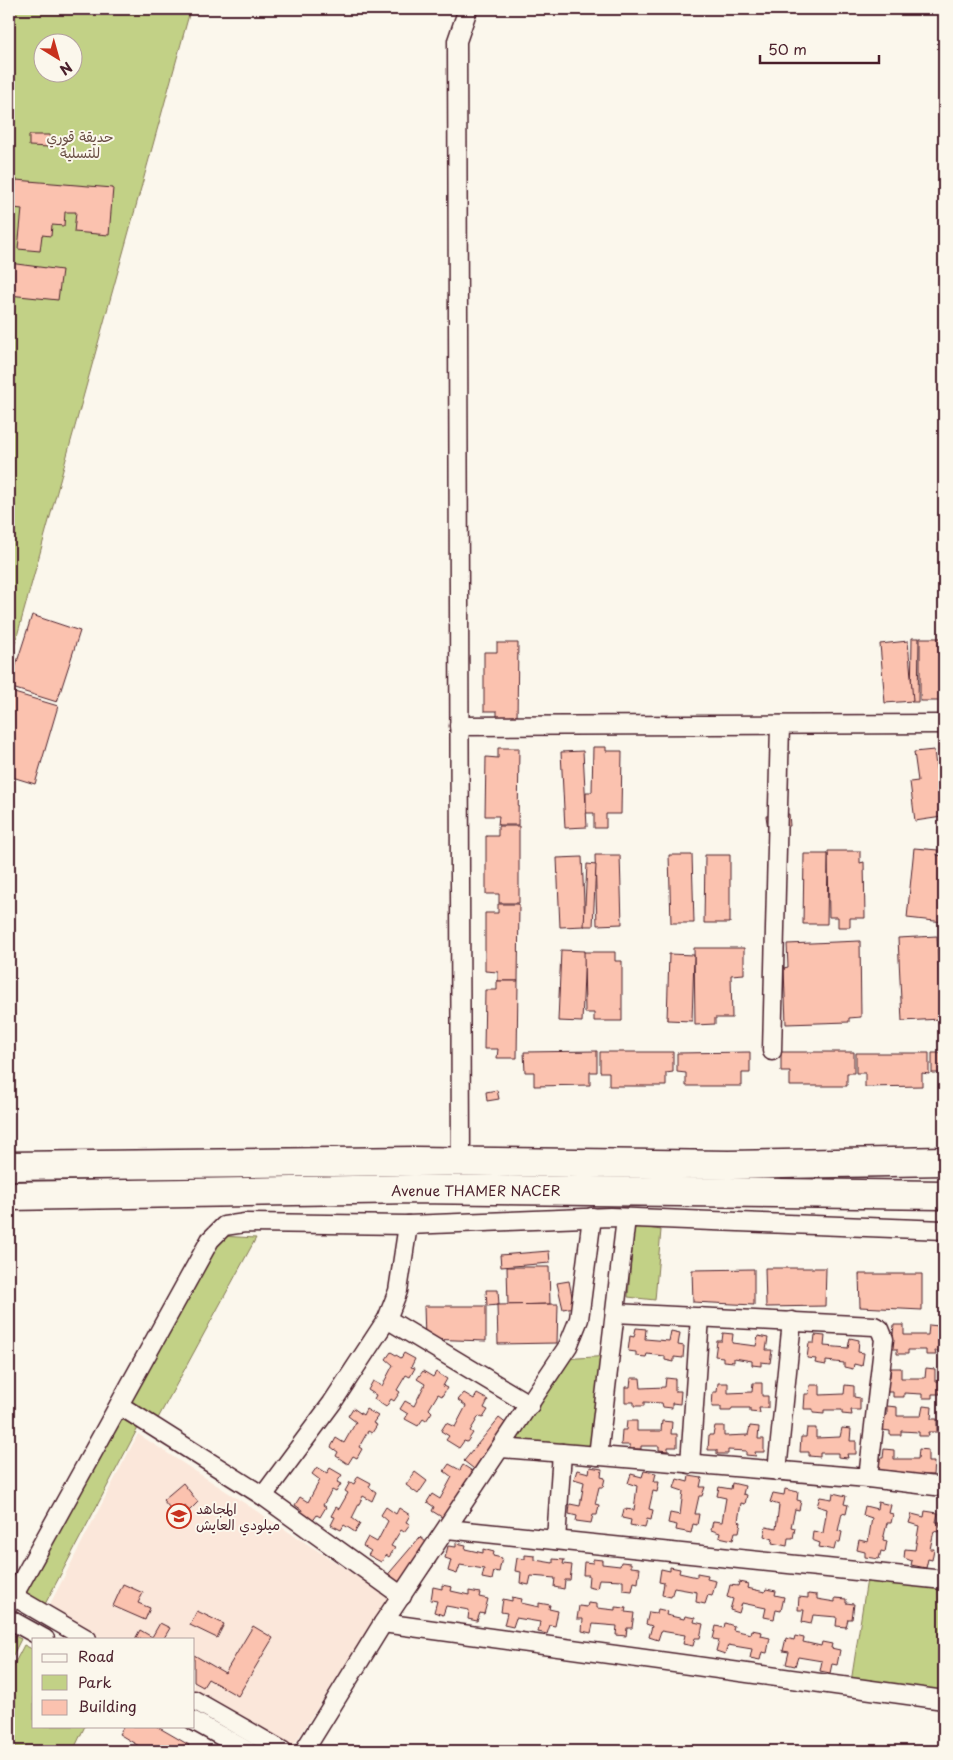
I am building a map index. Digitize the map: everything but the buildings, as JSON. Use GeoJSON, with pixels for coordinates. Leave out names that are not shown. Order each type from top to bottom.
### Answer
{"type":"FeatureCollection","features":[{"type":"Feature","properties":{"kind":"highway","name":"Avenue THAMER NACER"},"geometry":{"type":"LineString","coordinates":[[9,1166],[461,1162],[729,1165],[944,1161]]}},
{"type":"Feature","properties":{"kind":"highway","name":"Avenue THAMER NACER"},"geometry":{"type":"LineString","coordinates":[[9,1196],[414,1189],[944,1196]]}},
{"type":"Feature","properties":{"kind":"street"},"geometry":{"type":"LineString","coordinates":[[461,1162],[457,41],[468,9]]}},
{"type":"Feature","properties":{"kind":"street"},"geometry":{"type":"LineString","coordinates":[[459,726],[944,724]]}},
{"type":"Feature","properties":{"kind":"street"},"geometry":{"type":"LineString","coordinates":[[772,1051],[780,725]]}},
{"type":"Feature","properties":{"kind":"street"},"geometry":{"type":"LineString","coordinates":[[304,1751],[383,1623],[530,1405],[575,1332],[579,1319],[592,1217]]}},
{"type":"Feature","properties":{"kind":"street"},"geometry":{"type":"LineString","coordinates":[[85,1638],[11,1600],[210,1240],[224,1226],[246,1223],[408,1224],[592,1217],[944,1230]]}},
{"type":"Feature","properties":{"kind":"street"},"geometry":{"type":"LineString","coordinates":[[598,1456],[626,1218]]}},
{"type":"Feature","properties":{"kind":"street"},"geometry":{"type":"LineString","coordinates":[[263,1496],[332,1403],[387,1319],[398,1291],[408,1224]]}},
{"type":"Feature","properties":{"kind":"street"},"geometry":{"type":"LineString","coordinates":[[615,1313],[874,1326],[882,1332],[884,1339],[868,1478]]}},
{"type":"Feature","properties":{"kind":"street"},"geometry":{"type":"LineString","coordinates":[[690,1464],[700,1317]]}},
{"type":"Feature","properties":{"kind":"street"},"geometry":{"type":"LineString","coordinates":[[387,1319],[530,1405]]}},
{"type":"Feature","properties":{"kind":"street"},"geometry":{"type":"LineString","coordinates":[[777,1471],[792,1321]]}},
{"type":"Feature","properties":{"kind":"street"},"geometry":{"type":"LineString","coordinates":[[119,1405],[263,1496],[402,1596]]}},
{"type":"Feature","properties":{"kind":"street"},"geometry":{"type":"LineString","coordinates":[[501,1448],[868,1478],[944,1487]]}},
{"type":"Feature","properties":{"kind":"street"},"geometry":{"type":"LineString","coordinates":[[556,1540],[562,1453]]}},
{"type":"Feature","properties":{"kind":"street"},"geometry":{"type":"LineString","coordinates":[[447,1529],[944,1580]]}},
{"type":"Feature","properties":{"kind":"street"},"geometry":{"type":"LineString","coordinates":[[9,1619],[43,1638]]}},
{"type":"Feature","properties":{"kind":"street"},"geometry":{"type":"LineString","coordinates":[[383,1623],[944,1700]]}},
{"type":"Feature","properties":{"kind":"street"},"geometry":{"type":"LineString","coordinates":[[195,1701],[282,1751]]}},
{"type":"Feature","properties":{"kind":"street"},"geometry":{"type":"LineString","coordinates":[[195,1722],[248,1751]]}},
{"type":"Feature","properties":{"kind":"shaded area","name":"المجاهد ميلودي العايش"},"geometry":{"type":"Polygon","coordinates":[[[138,1434],[389,1597],[293,1746],[195,1691],[195,1638],[101,1638],[48,1608],[138,1434]]]}},
{"type":"Feature","properties":{"kind":"green space","name":"حديقة قوري للتسلية"},"geometry":{"type":"Polygon","coordinates":[[[9,9],[167,9],[190,11],[9,665],[9,9]]]}},
{"type":"Feature","properties":{"kind":"green space"},"geometry":{"type":"Polygon","coordinates":[[[634,1226],[661,1230],[655,1300],[628,1297],[634,1226]]]}},
{"type":"Feature","properties":{"kind":"green space"},"geometry":{"type":"Polygon","coordinates":[[[220,1236],[256,1238],[156,1422],[125,1406],[220,1236]]]}},
{"type":"Feature","properties":{"kind":"green space"},"geometry":{"type":"Polygon","coordinates":[[[610,1356],[596,1452],[514,1445],[562,1359],[610,1356]]]}},
{"type":"Feature","properties":{"kind":"green space"},"geometry":{"type":"Polygon","coordinates":[[[116,1416],[138,1428],[44,1606],[19,1593],[116,1416]]]}},
{"type":"Feature","properties":{"kind":"green space"},"geometry":{"type":"Polygon","coordinates":[[[867,1579],[944,1587],[944,1693],[851,1682],[867,1579]]]}},
{"type":"Feature","properties":{"kind":"green space"},"geometry":{"type":"Polygon","coordinates":[[[9,1633],[21,1639],[9,1663],[9,1633]]]}},
{"type":"Feature","properties":{"kind":"green space"},"geometry":{"type":"Polygon","coordinates":[[[24,1645],[32,1649],[32,1728],[84,1728],[73,1751],[9,1751],[9,1674],[24,1645]]]}},
{"type":"Feature","properties":{"kind":"place","name":"المجاهد ميلودي العايش"},"geometry":{"type":"Point","coordinates":[179,1516]}}]}
